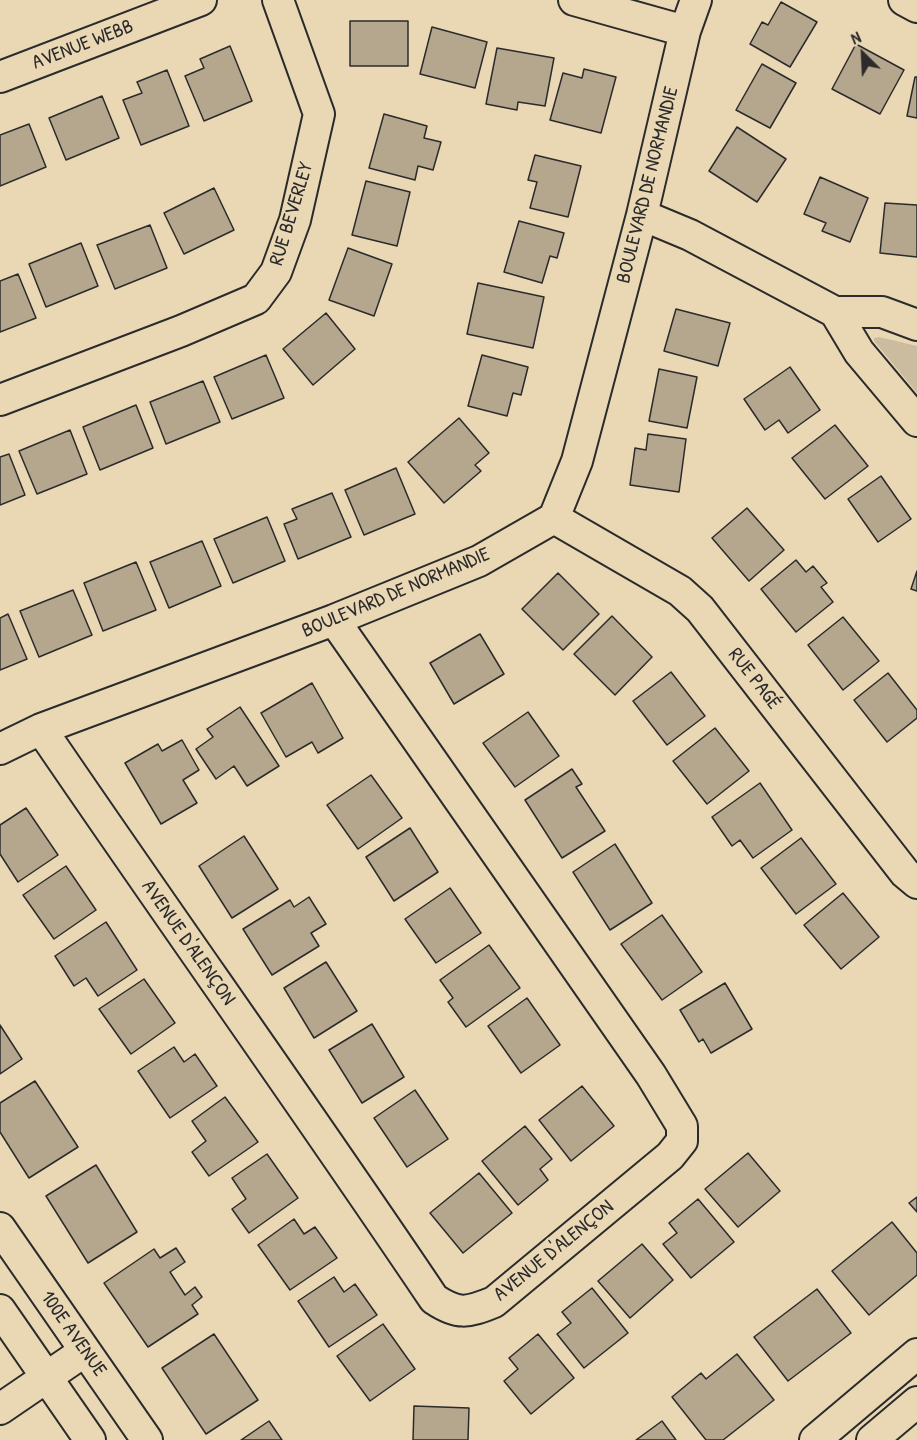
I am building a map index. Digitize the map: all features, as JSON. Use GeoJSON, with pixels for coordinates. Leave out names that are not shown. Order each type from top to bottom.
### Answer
{"type":"FeatureCollection","features":[{"type":"Feature","properties":{"kind":"street","name":"AVENUE WEBB"},"geometry":{"type":"LineString","coordinates":[[0,77],[201,0]]}},
{"type":"Feature","properties":{"kind":"street","name":"RUE BEVERLEY"},"geometry":{"type":"LineString","coordinates":[[0,400],[181,331],[256,299],[276,272],[295,220],[319,114],[278,0]]}},
{"type":"Feature","properties":{"kind":"street"},"geometry":{"type":"LineString","coordinates":[[574,0],[685,31]]}},
{"type":"Feature","properties":{"kind":"street","name":"BOULEVARD DE NORMANDIE"},"geometry":{"type":"LineString","coordinates":[[0,748],[41,729],[334,620],[479,561],[554,518],[577,461],[642,215],[685,31],[696,0]]}},
{"type":"Feature","properties":{"kind":"street"},"geometry":{"type":"LineString","coordinates":[[904,0],[917,7]]}},
{"type":"Feature","properties":{"kind":"street"},"geometry":{"type":"LineString","coordinates":[[642,215],[690,235],[835,312],[882,312],[917,325]]}},
{"type":"Feature","properties":{"kind":"street"},"geometry":{"type":"LineString","coordinates":[[835,312],[859,352],[917,421]]}},
{"type":"Feature","properties":{"kind":"street","name":"RUE PAGÉ"},"geometry":{"type":"LineString","coordinates":[[554,518],[680,591],[700,609],[905,873],[917,884]]}},
{"type":"Feature","properties":{"kind":"street","name":"AVENUE D'ALENÇON"},"geometry":{"type":"LineString","coordinates":[[41,729],[434,1299],[450,1310],[467,1311],[480,1308],[494,1302],[670,1156],[682,1141],[682,1126],[651,1075],[334,620]]}},
{"type":"Feature","properties":{"kind":"street","name":"100E AVENUE"},"geometry":{"type":"LineString","coordinates":[[0,1228],[147,1440]]}},
{"type":"Feature","properties":{"kind":"street"},"geometry":{"type":"LineString","coordinates":[[0,1310],[90,1440]]}},
{"type":"Feature","properties":{"kind":"street"},"geometry":{"type":"LineString","coordinates":[[0,1409],[85,1351]]}},
{"type":"Feature","properties":{"kind":"street"},"geometry":{"type":"LineString","coordinates":[[815,1440],[914,1361]]}},
{"type":"Feature","properties":{"kind":"street"},"geometry":{"type":"LineString","coordinates":[[872,1440],[917,1402]]}},
{"type":"Feature","properties":{"kind":"shaded area"},"geometry":{"type":"Polygon","coordinates":[[[879,337],[917,346],[917,393],[874,341],[874,338],[879,337]]]}},
{"type":"Feature","properties":{"kind":"building"},"geometry":{"type":"Polygon","coordinates":[[[781,2],[817,22],[790,67],[750,44],[762,22],[768,25],[781,2]]]}},
{"type":"Feature","properties":{"kind":"building"},"geometry":{"type":"Polygon","coordinates":[[[350,21],[408,21],[408,66],[350,66],[350,21]]]}},
{"type":"Feature","properties":{"kind":"building"},"geometry":{"type":"Polygon","coordinates":[[[432,27],[487,42],[475,88],[420,74],[432,27]]]}},
{"type":"Feature","properties":{"kind":"building"},"geometry":{"type":"Polygon","coordinates":[[[856,44],[904,70],[880,114],[832,89],[856,44]]]}},
{"type":"Feature","properties":{"kind":"building"},"geometry":{"type":"Polygon","coordinates":[[[230,46],[252,101],[204,121],[185,76],[204,68],[200,59],[230,46]]]}},
{"type":"Feature","properties":{"kind":"building"},"geometry":{"type":"Polygon","coordinates":[[[497,48],[554,58],[545,106],[518,102],[517,110],[486,104],[497,48]]]}},
{"type":"Feature","properties":{"kind":"building"},"geometry":{"type":"Polygon","coordinates":[[[762,64],[796,83],[770,128],[736,110],[762,64]]]}},
{"type":"Feature","properties":{"kind":"building"},"geometry":{"type":"Polygon","coordinates":[[[584,69],[616,77],[601,133],[550,120],[563,73],[582,78],[584,69]]]}},
{"type":"Feature","properties":{"kind":"building"},"geometry":{"type":"Polygon","coordinates":[[[167,70],[189,126],[141,145],[123,100],[142,93],[137,82],[167,70]]]}},
{"type":"Feature","properties":{"kind":"building"},"geometry":{"type":"Polygon","coordinates":[[[915,77],[917,77],[917,118],[907,116],[915,77]]]}},
{"type":"Feature","properties":{"kind":"building"},"geometry":{"type":"Polygon","coordinates":[[[102,96],[119,138],[66,160],[49,118],[102,96]]]}},
{"type":"Feature","properties":{"kind":"building"},"geometry":{"type":"Polygon","coordinates":[[[384,114],[427,126],[424,138],[441,142],[433,170],[418,166],[415,180],[369,168],[384,114]]]}},
{"type":"Feature","properties":{"kind":"building"},"geometry":{"type":"Polygon","coordinates":[[[29,124],[46,167],[0,186],[0,135],[29,124]]]}},
{"type":"Feature","properties":{"kind":"building"},"geometry":{"type":"Polygon","coordinates":[[[737,127],[786,159],[757,202],[709,171],[737,127]]]}},
{"type":"Feature","properties":{"kind":"building"},"geometry":{"type":"Polygon","coordinates":[[[535,155],[581,166],[568,217],[530,208],[537,182],[528,180],[535,155]]]}},
{"type":"Feature","properties":{"kind":"building"},"geometry":{"type":"Polygon","coordinates":[[[820,177],[868,198],[850,242],[822,231],[826,223],[804,214],[820,177]]]}},
{"type":"Feature","properties":{"kind":"building"},"geometry":{"type":"Polygon","coordinates":[[[366,181],[410,192],[397,246],[352,235],[366,181]]]}},
{"type":"Feature","properties":{"kind":"building"},"geometry":{"type":"Polygon","coordinates":[[[214,188],[234,230],[184,254],[164,213],[214,188]]]}},
{"type":"Feature","properties":{"kind":"building"},"geometry":{"type":"Polygon","coordinates":[[[885,203],[917,205],[917,257],[880,253],[885,203]]]}},
{"type":"Feature","properties":{"kind":"building"},"geometry":{"type":"Polygon","coordinates":[[[519,221],[564,233],[557,258],[550,256],[542,283],[504,272],[519,221]]]}},
{"type":"Feature","properties":{"kind":"building"},"geometry":{"type":"Polygon","coordinates":[[[150,225],[167,268],[115,289],[97,245],[150,225]]]}},
{"type":"Feature","properties":{"kind":"building"},"geometry":{"type":"Polygon","coordinates":[[[81,243],[98,286],[46,307],[29,264],[81,243]]]}},
{"type":"Feature","properties":{"kind":"building"},"geometry":{"type":"Polygon","coordinates":[[[348,248],[392,264],[374,316],[329,300],[348,248]]]}},
{"type":"Feature","properties":{"kind":"building"},"geometry":{"type":"Polygon","coordinates":[[[18,274],[36,318],[0,332],[0,281],[18,274]]]}},
{"type":"Feature","properties":{"kind":"building"},"geometry":{"type":"Polygon","coordinates":[[[478,283],[544,297],[533,348],[467,334],[478,283]]]}},
{"type":"Feature","properties":{"kind":"building"},"geometry":{"type":"Polygon","coordinates":[[[676,309],[730,323],[718,366],[664,351],[676,309]]]}},
{"type":"Feature","properties":{"kind":"building"},"geometry":{"type":"Polygon","coordinates":[[[326,313],[355,349],[313,385],[283,349],[326,313]]]}},
{"type":"Feature","properties":{"kind":"building"},"geometry":{"type":"Polygon","coordinates":[[[266,355],[284,398],[232,419],[214,377],[266,355]]]}},
{"type":"Feature","properties":{"kind":"building"},"geometry":{"type":"Polygon","coordinates":[[[482,355],[528,367],[521,395],[513,393],[507,416],[468,406],[482,355]]]}},
{"type":"Feature","properties":{"kind":"building"},"geometry":{"type":"Polygon","coordinates":[[[790,367],[820,410],[788,433],[779,420],[765,430],[744,399],[790,367]]]}},
{"type":"Feature","properties":{"kind":"building"},"geometry":{"type":"Polygon","coordinates":[[[659,369],[697,377],[687,428],[649,421],[659,369]]]}},
{"type":"Feature","properties":{"kind":"building"},"geometry":{"type":"Polygon","coordinates":[[[203,381],[220,422],[166,444],[150,402],[203,381]]]}},
{"type":"Feature","properties":{"kind":"building"},"geometry":{"type":"Polygon","coordinates":[[[136,405],[153,448],[100,470],[83,427],[136,405]]]}},
{"type":"Feature","properties":{"kind":"building"},"geometry":{"type":"Polygon","coordinates":[[[459,418],[489,453],[475,465],[481,471],[444,503],[408,462],[459,418]]]}},
{"type":"Feature","properties":{"kind":"building"},"geometry":{"type":"Polygon","coordinates":[[[835,425],[868,466],[825,499],[792,458],[835,425]]]}},
{"type":"Feature","properties":{"kind":"building"},"geometry":{"type":"Polygon","coordinates":[[[70,430],[87,474],[37,494],[19,451],[70,430]]]}},
{"type":"Feature","properties":{"kind":"building"},"geometry":{"type":"Polygon","coordinates":[[[648,434],[686,439],[679,492],[630,485],[635,448],[646,450],[648,434]]]}},
{"type":"Feature","properties":{"kind":"building"},"geometry":{"type":"Polygon","coordinates":[[[9,454],[25,495],[0,505],[0,457],[9,454]]]}},
{"type":"Feature","properties":{"kind":"building"},"geometry":{"type":"Polygon","coordinates":[[[396,468],[415,514],[364,535],[345,490],[396,468]]]}},
{"type":"Feature","properties":{"kind":"building"},"geometry":{"type":"Polygon","coordinates":[[[881,476],[911,519],[878,542],[848,499],[881,476]]]}},
{"type":"Feature","properties":{"kind":"building"},"geometry":{"type":"Polygon","coordinates":[[[332,493],[351,537],[298,559],[284,524],[297,519],[292,509],[332,493]]]}},
{"type":"Feature","properties":{"kind":"building"},"geometry":{"type":"Polygon","coordinates":[[[747,508],[784,550],[749,581],[712,538],[747,508]]]}},
{"type":"Feature","properties":{"kind":"building"},"geometry":{"type":"Polygon","coordinates":[[[267,517],[285,561],[233,583],[214,539],[267,517]]]}},
{"type":"Feature","properties":{"kind":"building"},"geometry":{"type":"Polygon","coordinates":[[[202,541],[221,586],[169,608],[150,562],[202,541]]]}},
{"type":"Feature","properties":{"kind":"building"},"geometry":{"type":"Polygon","coordinates":[[[796,560],[806,572],[813,566],[827,583],[821,587],[833,602],[796,632],[761,589],[796,560]]]}},
{"type":"Feature","properties":{"kind":"building"},"geometry":{"type":"Polygon","coordinates":[[[136,562],[156,610],[103,631],[84,583],[136,562]]]}},
{"type":"Feature","properties":{"kind":"building"},"geometry":{"type":"Polygon","coordinates":[[[917,571],[917,591],[911,589],[917,571]]]}},
{"type":"Feature","properties":{"kind":"building"},"geometry":{"type":"Polygon","coordinates":[[[558,573],[599,614],[563,650],[522,609],[558,573]]]}},
{"type":"Feature","properties":{"kind":"building"},"geometry":{"type":"Polygon","coordinates":[[[73,590],[92,635],[39,657],[20,611],[73,590]]]}},
{"type":"Feature","properties":{"kind":"building"},"geometry":{"type":"Polygon","coordinates":[[[8,614],[27,659],[0,670],[0,618],[8,614]]]}},
{"type":"Feature","properties":{"kind":"building"},"geometry":{"type":"Polygon","coordinates":[[[612,616],[652,657],[615,695],[574,654],[612,616]]]}},
{"type":"Feature","properties":{"kind":"building"},"geometry":{"type":"Polygon","coordinates":[[[843,617],[879,661],[843,690],[808,645],[843,617]]]}},
{"type":"Feature","properties":{"kind":"building"},"geometry":{"type":"Polygon","coordinates":[[[480,634],[504,674],[454,704],[430,663],[480,634]]]}},
{"type":"Feature","properties":{"kind":"building"},"geometry":{"type":"Polygon","coordinates":[[[671,672],[705,716],[667,745],[633,701],[671,672]]]}},
{"type":"Feature","properties":{"kind":"building"},"geometry":{"type":"Polygon","coordinates":[[[888,673],[917,710],[917,718],[887,742],[854,700],[888,673]]]}},
{"type":"Feature","properties":{"kind":"building"},"geometry":{"type":"Polygon","coordinates":[[[312,683],[343,738],[318,753],[312,742],[286,757],[261,713],[312,683]]]}},
{"type":"Feature","properties":{"kind":"building"},"geometry":{"type":"Polygon","coordinates":[[[240,707],[279,766],[247,786],[234,766],[216,779],[196,749],[213,737],[207,729],[240,707]]]}},
{"type":"Feature","properties":{"kind":"building"},"geometry":{"type":"Polygon","coordinates":[[[528,712],[559,756],[515,787],[483,743],[528,712]]]}},
{"type":"Feature","properties":{"kind":"building"},"geometry":{"type":"Polygon","coordinates":[[[715,728],[749,771],[707,804],[673,761],[715,728]]]}},
{"type":"Feature","properties":{"kind":"building"},"geometry":{"type":"Polygon","coordinates":[[[182,740],[199,770],[183,780],[197,803],[161,824],[125,763],[158,744],[162,751],[182,740]]]}},
{"type":"Feature","properties":{"kind":"building"},"geometry":{"type":"Polygon","coordinates":[[[572,769],[582,784],[576,787],[605,831],[562,858],[525,800],[572,769]]]}},
{"type":"Feature","properties":{"kind":"building"},"geometry":{"type":"Polygon","coordinates":[[[371,775],[402,818],[358,849],[327,805],[371,775]]]}},
{"type":"Feature","properties":{"kind":"building"},"geometry":{"type":"Polygon","coordinates":[[[760,783],[792,830],[753,858],[740,840],[732,846],[712,817],[760,783]]]}},
{"type":"Feature","properties":{"kind":"building"},"geometry":{"type":"Polygon","coordinates":[[[26,808],[58,855],[18,882],[0,854],[0,825],[26,808]]]}},
{"type":"Feature","properties":{"kind":"building"},"geometry":{"type":"Polygon","coordinates":[[[410,828],[438,872],[394,901],[366,857],[410,828]]]}},
{"type":"Feature","properties":{"kind":"building"},"geometry":{"type":"Polygon","coordinates":[[[244,836],[278,889],[232,918],[199,866],[244,836]]]}},
{"type":"Feature","properties":{"kind":"building"},"geometry":{"type":"Polygon","coordinates":[[[801,838],[836,884],[796,914],[761,868],[801,838]]]}},
{"type":"Feature","properties":{"kind":"building"},"geometry":{"type":"Polygon","coordinates":[[[615,844],[652,903],[610,930],[573,872],[615,844]]]}},
{"type":"Feature","properties":{"kind":"building"},"geometry":{"type":"Polygon","coordinates":[[[66,866],[96,910],[54,939],[23,895],[66,866]]]}},
{"type":"Feature","properties":{"kind":"building"},"geometry":{"type":"Polygon","coordinates":[[[450,888],[481,933],[436,963],[405,919],[450,888]]]}},
{"type":"Feature","properties":{"kind":"building"},"geometry":{"type":"Polygon","coordinates":[[[843,893],[879,937],[841,969],[804,925],[843,893]]]}},
{"type":"Feature","properties":{"kind":"building"},"geometry":{"type":"Polygon","coordinates":[[[309,897],[326,924],[311,933],[319,946],[272,975],[243,929],[290,900],[294,907],[309,897]]]}},
{"type":"Feature","properties":{"kind":"building"},"geometry":{"type":"Polygon","coordinates":[[[662,915],[702,972],[662,1000],[621,944],[662,915]]]}},
{"type":"Feature","properties":{"kind":"building"},"geometry":{"type":"Polygon","coordinates":[[[106,922],[137,970],[98,996],[86,978],[74,986],[55,956],[106,922]]]}},
{"type":"Feature","properties":{"kind":"building"},"geometry":{"type":"Polygon","coordinates":[[[489,945],[520,988],[466,1027],[448,1002],[453,998],[440,980],[489,945]]]}},
{"type":"Feature","properties":{"kind":"building"},"geometry":{"type":"Polygon","coordinates":[[[326,962],[357,1011],[314,1038],[284,988],[326,962]]]}},
{"type":"Feature","properties":{"kind":"building"},"geometry":{"type":"Polygon","coordinates":[[[144,979],[175,1023],[131,1054],[99,1009],[144,979]]]}},
{"type":"Feature","properties":{"kind":"building"},"geometry":{"type":"Polygon","coordinates":[[[725,983],[752,1029],[711,1053],[703,1039],[699,1042],[680,1010],[725,983]]]}},
{"type":"Feature","properties":{"kind":"building"},"geometry":{"type":"Polygon","coordinates":[[[527,998],[560,1045],[521,1073],[488,1026],[527,998]]]}},
{"type":"Feature","properties":{"kind":"building"},"geometry":{"type":"Polygon","coordinates":[[[372,1024],[404,1077],[362,1103],[329,1050],[372,1024]]]}},
{"type":"Feature","properties":{"kind":"building"},"geometry":{"type":"Polygon","coordinates":[[[0,1025],[22,1059],[0,1074],[0,1025]]]}},
{"type":"Feature","properties":{"kind":"building"},"geometry":{"type":"Polygon","coordinates":[[[174,1047],[184,1062],[195,1054],[217,1086],[170,1118],[138,1071],[174,1047]]]}},
{"type":"Feature","properties":{"kind":"building"},"geometry":{"type":"Polygon","coordinates":[[[35,1081],[78,1147],[29,1178],[0,1132],[0,1103],[35,1081]]]}},
{"type":"Feature","properties":{"kind":"building"},"geometry":{"type":"Polygon","coordinates":[[[582,1086],[614,1126],[571,1161],[539,1120],[582,1086]]]}},
{"type":"Feature","properties":{"kind":"building"},"geometry":{"type":"Polygon","coordinates":[[[415,1090],[448,1139],[407,1167],[374,1118],[415,1090]]]}},
{"type":"Feature","properties":{"kind":"building"},"geometry":{"type":"Polygon","coordinates":[[[225,1097],[258,1142],[209,1176],[192,1152],[206,1141],[192,1121],[225,1097]]]}},
{"type":"Feature","properties":{"kind":"building"},"geometry":{"type":"Polygon","coordinates":[[[525,1126],[552,1159],[540,1169],[548,1180],[518,1205],[482,1161],[525,1126]]]}},
{"type":"Feature","properties":{"kind":"building"},"geometry":{"type":"Polygon","coordinates":[[[748,1153],[780,1191],[738,1227],[705,1189],[748,1153]]]}},
{"type":"Feature","properties":{"kind":"building"},"geometry":{"type":"Polygon","coordinates":[[[267,1154],[298,1198],[249,1233],[232,1209],[246,1199],[232,1178],[267,1154]]]}},
{"type":"Feature","properties":{"kind":"building"},"geometry":{"type":"Polygon","coordinates":[[[96,1165],[137,1232],[88,1263],[46,1196],[96,1165]]]}},
{"type":"Feature","properties":{"kind":"building"},"geometry":{"type":"Polygon","coordinates":[[[479,1173],[512,1213],[463,1253],[430,1213],[479,1173]]]}},
{"type":"Feature","properties":{"kind":"building"},"geometry":{"type":"Polygon","coordinates":[[[917,1197],[917,1212],[909,1203],[917,1197]]]}},
{"type":"Feature","properties":{"kind":"building"},"geometry":{"type":"Polygon","coordinates":[[[698,1199],[734,1242],[691,1278],[663,1244],[677,1233],[669,1223],[698,1199]]]}},
{"type":"Feature","properties":{"kind":"building"},"geometry":{"type":"Polygon","coordinates":[[[294,1219],[304,1234],[315,1227],[337,1258],[290,1290],[258,1245],[294,1219]]]}},
{"type":"Feature","properties":{"kind":"building"},"geometry":{"type":"Polygon","coordinates":[[[892,1222],[917,1253],[917,1275],[869,1315],[832,1271],[892,1222]]]}},
{"type":"Feature","properties":{"kind":"building"},"geometry":{"type":"Polygon","coordinates":[[[642,1244],[673,1280],[630,1318],[598,1281],[642,1244]]]}},
{"type":"Feature","properties":{"kind":"building"},"geometry":{"type":"Polygon","coordinates":[[[176,1248],[185,1262],[170,1272],[185,1295],[195,1287],[202,1297],[192,1305],[198,1314],[148,1347],[104,1283],[154,1249],[160,1258],[176,1248]]]}},
{"type":"Feature","properties":{"kind":"building"},"geometry":{"type":"Polygon","coordinates":[[[334,1277],[344,1292],[355,1284],[377,1315],[329,1347],[298,1301],[334,1277]]]}},
{"type":"Feature","properties":{"kind":"building"},"geometry":{"type":"Polygon","coordinates":[[[592,1288],[628,1333],[584,1368],[557,1334],[571,1323],[562,1312],[592,1288]]]}},
{"type":"Feature","properties":{"kind":"building"},"geometry":{"type":"Polygon","coordinates":[[[817,1289],[851,1333],[788,1381],[754,1337],[817,1289]]]}},
{"type":"Feature","properties":{"kind":"building"},"geometry":{"type":"Polygon","coordinates":[[[383,1324],[415,1369],[370,1401],[337,1356],[383,1324]]]}},
{"type":"Feature","properties":{"kind":"building"},"geometry":{"type":"Polygon","coordinates":[[[214,1334],[258,1400],[206,1434],[162,1368],[214,1334]]]}},
{"type":"Feature","properties":{"kind":"building"},"geometry":{"type":"Polygon","coordinates":[[[538,1334],[574,1378],[531,1414],[504,1381],[518,1369],[509,1358],[538,1334]]]}},
{"type":"Feature","properties":{"kind":"building"},"geometry":{"type":"Polygon","coordinates":[[[737,1354],[774,1400],[723,1440],[706,1440],[672,1397],[701,1373],[706,1379],[737,1354]]]}},
{"type":"Feature","properties":{"kind":"building"},"geometry":{"type":"Polygon","coordinates":[[[414,1406],[469,1408],[468,1440],[413,1440],[414,1406]]]}},
{"type":"Feature","properties":{"kind":"building"},"geometry":{"type":"Polygon","coordinates":[[[269,1421],[282,1440],[241,1440],[269,1421]]]}},
{"type":"Feature","properties":{"kind":"building"},"geometry":{"type":"Polygon","coordinates":[[[662,1421],[676,1440],[636,1440],[662,1421]]]}}]}
